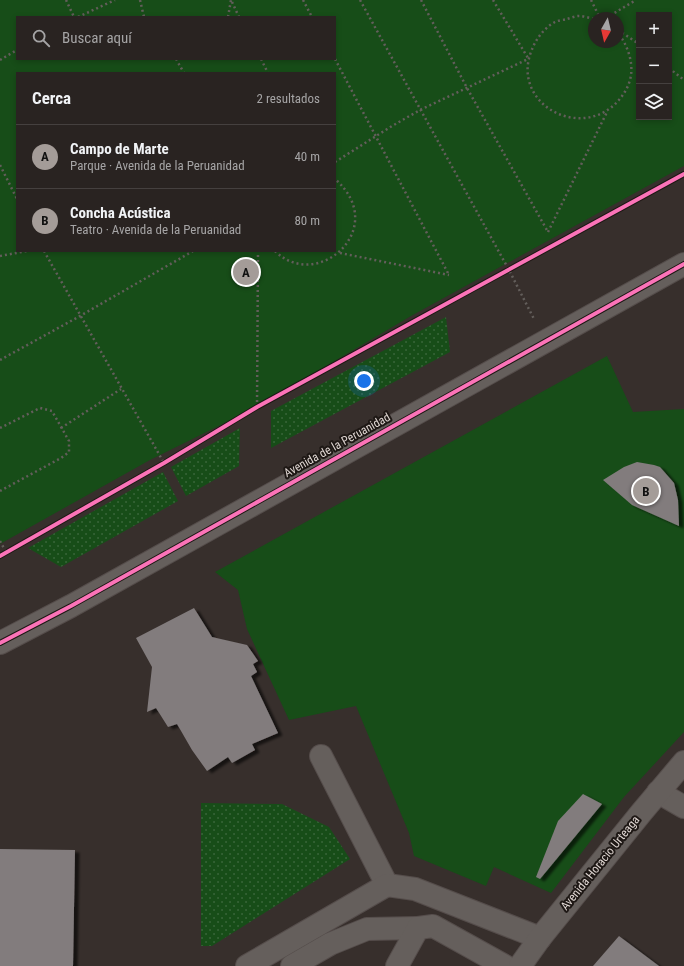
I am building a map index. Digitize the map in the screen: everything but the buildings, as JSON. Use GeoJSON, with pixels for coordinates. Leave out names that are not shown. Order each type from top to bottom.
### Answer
{"type":"FeatureCollection","features":[{"type":"Feature","properties":{"kind":"street","name":"Avenida de la Peruanidad"},"geometry":{"type":"LineString","coordinates":[[0,643],[71,606],[684,264]]}},
{"type":"Feature","properties":{"kind":"street"},"geometry":{"type":"LineString","coordinates":[[322,756],[388,885]]}},
{"type":"Feature","properties":{"kind":"street","name":"Avenida Horacio Urteaga"},"geometry":{"type":"LineString","coordinates":[[520,966],[540,938],[684,762]]}},
{"type":"Feature","properties":{"kind":"street"},"geometry":{"type":"LineString","coordinates":[[658,792],[684,807]]}},
{"type":"Feature","properties":{"kind":"street"},"geometry":{"type":"LineString","coordinates":[[247,966],[388,885],[415,889],[540,938]]}},
{"type":"Feature","properties":{"kind":"street"},"geometry":{"type":"LineString","coordinates":[[292,966],[330,944],[367,929],[418,928],[433,926],[505,966]]}},
{"type":"Feature","properties":{"kind":"street"},"geometry":{"type":"LineString","coordinates":[[397,966],[418,928]]}},
{"type":"Feature","properties":{"kind":"path"},"geometry":{"type":"LineString","coordinates":[[66,0],[74,16]]}},
{"type":"Feature","properties":{"kind":"path"},"geometry":{"type":"LineString","coordinates":[[80,16],[115,0]]}},
{"type":"Feature","properties":{"kind":"path"},"geometry":{"type":"LineString","coordinates":[[140,0],[144,16]]}},
{"type":"Feature","properties":{"kind":"path"},"geometry":{"type":"LineString","coordinates":[[303,0],[311,16]]}},
{"type":"Feature","properties":{"kind":"path"},"geometry":{"type":"LineString","coordinates":[[360,0],[508,270],[545,341]]}},
{"type":"Feature","properties":{"kind":"path"},"geometry":{"type":"LineString","coordinates":[[421,0],[467,88],[548,232],[607,111]]}},
{"type":"Feature","properties":{"kind":"path"},"geometry":{"type":"LineString","coordinates":[[493,0],[528,59]]}},
{"type":"Feature","properties":{"kind":"path"},"geometry":{"type":"LineString","coordinates":[[591,0],[597,12]]}},
{"type":"Feature","properties":{"kind":"path"},"geometry":{"type":"LineString","coordinates":[[616,12],[636,0]]}},
{"type":"Feature","properties":{"kind":"path"},"geometry":{"type":"LineString","coordinates":[[228,16],[231,1]]}},
{"type":"Feature","properties":{"kind":"path"},"geometry":{"type":"LineString","coordinates":[[231,1],[238,16]]}},
{"type":"Feature","properties":{"kind":"path"},"geometry":{"type":"LineString","coordinates":[[588,18],[578,16],[556,22],[538,37],[528,59],[528,76],[534,92],[544,105],[558,115],[575,119],[592,118],[607,111],[623,96],[631,76],[630,53],[624,42]]}},
{"type":"Feature","properties":{"kind":"path"},"geometry":{"type":"LineString","coordinates":[[624,35],[636,42]]}},
{"type":"Feature","properties":{"kind":"path"},"geometry":{"type":"LineString","coordinates":[[0,60],[16,51]]}},
{"type":"Feature","properties":{"kind":"path"},"geometry":{"type":"LineString","coordinates":[[336,161],[420,110],[528,59]]}},
{"type":"Feature","properties":{"kind":"path"},"geometry":{"type":"LineString","coordinates":[[177,60],[183,72]]}},
{"type":"Feature","properties":{"kind":"path"},"geometry":{"type":"LineString","coordinates":[[262,60],[268,72]]}},
{"type":"Feature","properties":{"kind":"path"},"geometry":{"type":"LineString","coordinates":[[336,60],[449,276],[340,252]]}},
{"type":"Feature","properties":{"kind":"path"},"geometry":{"type":"LineString","coordinates":[[672,70],[684,80]]}},
{"type":"Feature","properties":{"kind":"path"},"geometry":{"type":"LineString","coordinates":[[0,165],[16,196]]}},
{"type":"Feature","properties":{"kind":"path"},"geometry":{"type":"LineString","coordinates":[[276,252],[293,262],[310,264],[326,261],[340,252],[349,241],[354,228],[355,213],[352,200],[344,187],[336,180]]}},
{"type":"Feature","properties":{"kind":"path"},"geometry":{"type":"LineString","coordinates":[[0,256],[22,252]]}},
{"type":"Feature","properties":{"kind":"path"},"geometry":{"type":"LineString","coordinates":[[45,252],[164,463]]}},
{"type":"Feature","properties":{"kind":"path"},"geometry":{"type":"LineString","coordinates":[[0,360],[191,252]]}},
{"type":"Feature","properties":{"kind":"path"},"geometry":{"type":"LineString","coordinates":[[257,407],[258,252]]}},
{"type":"Feature","properties":{"kind":"path"},"geometry":{"type":"LineString","coordinates":[[502,273],[516,266]]}},
{"type":"Feature","properties":{"kind":"path"},"geometry":{"type":"LineString","coordinates":[[61,428],[121,389]]}},
{"type":"Feature","properties":{"kind":"path"},"geometry":{"type":"LineString","coordinates":[[250,411],[264,404]]}},
{"type":"Feature","properties":{"kind":"path"},"geometry":{"type":"LineString","coordinates":[[0,428],[40,408],[52,411],[69,441],[69,452],[61,458],[0,491]]}},
{"type":"Feature","properties":{"kind":"path"},"geometry":{"type":"LineString","coordinates":[[157,467],[171,459]]}},
{"type":"Feature","properties":{"kind":"path"},"geometry":{"type":"LineString","coordinates":[[0,541],[6,552]]}},
{"type":"Feature","properties":{"kind":"path"},"geometry":{"type":"LineString","coordinates":[[0,556],[13,548]]}},
{"type":"Feature","properties":{"kind":"green space"},"geometry":{"type":"Polygon","coordinates":[[[0,0],[684,0],[684,166],[411,316],[257,407],[150,460],[0,544],[0,0]]]}},
{"type":"Feature","properties":{"kind":"green space"},"geometry":{"type":"Polygon","coordinates":[[[446,317],[450,352],[271,448],[271,411],[446,317]]]}},
{"type":"Feature","properties":{"kind":"green space"},"geometry":{"type":"Polygon","coordinates":[[[607,356],[633,412],[684,409],[684,732],[624,797],[551,893],[494,867],[486,886],[414,856],[409,833],[356,706],[289,720],[247,629],[238,590],[215,572],[607,356]]]}},
{"type":"Feature","properties":{"kind":"green space"},"geometry":{"type":"Polygon","coordinates":[[[240,428],[239,466],[186,496],[171,467],[240,428]]]}},
{"type":"Feature","properties":{"kind":"green space"},"geometry":{"type":"Polygon","coordinates":[[[163,472],[178,501],[61,567],[28,548],[163,472]]]}},
{"type":"Feature","properties":{"kind":"green space"},"geometry":{"type":"Polygon","coordinates":[[[201,803],[282,804],[329,827],[350,859],[212,946],[201,946],[201,803]]]}},
{"type":"Feature","properties":{"kind":"cycle path"},"geometry":{"type":"LineString","coordinates":[[0,556],[164,463],[257,407],[684,174]]}},
{"type":"Feature","properties":{"kind":"cycle path"},"geometry":{"type":"LineString","coordinates":[[0,643],[71,606],[684,264]]}},
{"type":"Feature","properties":{"kind":"place","name":"Campo de Marte"},"geometry":{"type":"Point","coordinates":[246,272]}},
{"type":"Feature","properties":{"kind":"place","name":"Concha Acústica"},"geometry":{"type":"Point","coordinates":[646,491]}}]}
